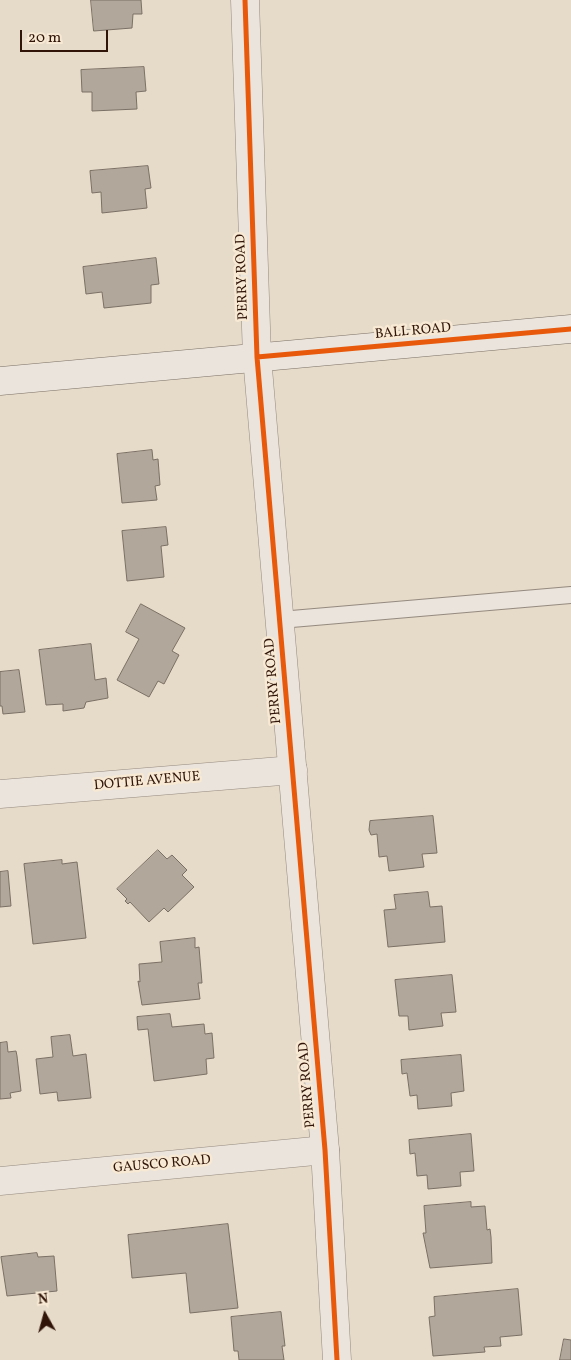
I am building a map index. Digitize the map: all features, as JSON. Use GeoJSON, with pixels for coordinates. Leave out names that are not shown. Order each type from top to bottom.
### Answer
{"type":"FeatureCollection","features":[{"type":"Feature","properties":{"kind":"street","name":"PERRY ROAD"},"geometry":{"type":"LineString","coordinates":[[245,0],[257,357],[294,770],[325,1150],[337,1360]]}},
{"type":"Feature","properties":{"kind":"street","name":"BALL ROAD"},"geometry":{"type":"LineString","coordinates":[[0,381],[571,329]]}},
{"type":"Feature","properties":{"kind":"street","name":"DOTTIE AVENUE"},"geometry":{"type":"LineString","coordinates":[[0,794],[294,770]]}},
{"type":"Feature","properties":{"kind":"street","name":"GAUSCO ROAD"},"geometry":{"type":"LineString","coordinates":[[0,1180],[325,1150]]}},
{"type":"Feature","properties":{"kind":"lane"},"geometry":{"type":"LineString","coordinates":[[280,620],[571,595]]}},
{"type":"Feature","properties":{"kind":"building"},"geometry":{"type":"Polygon","coordinates":[[[91,0],[141,0],[142,14],[133,14],[132,28],[94,31],[91,0]]]}},
{"type":"Feature","properties":{"kind":"building"},"geometry":{"type":"Polygon","coordinates":[[[144,67],[146,91],[136,92],[137,109],[92,111],[92,92],[82,92],[81,70],[144,67]]]}},
{"type":"Feature","properties":{"kind":"building"},"geometry":{"type":"Polygon","coordinates":[[[148,166],[151,188],[145,189],[147,208],[102,213],[101,192],[92,193],[90,171],[148,166]]]}},
{"type":"Feature","properties":{"kind":"building"},"geometry":{"type":"Polygon","coordinates":[[[156,258],[159,284],[151,285],[151,303],[104,308],[102,292],[86,294],[83,267],[156,258]]]}},
{"type":"Feature","properties":{"kind":"building"},"geometry":{"type":"Polygon","coordinates":[[[152,450],[153,460],[158,459],[160,485],[155,486],[157,500],[122,503],[117,454],[152,450]]]}},
{"type":"Feature","properties":{"kind":"building"},"geometry":{"type":"Polygon","coordinates":[[[166,527],[168,545],[161,546],[164,577],[127,581],[122,531],[166,527]]]}},
{"type":"Feature","properties":{"kind":"building"},"geometry":{"type":"Polygon","coordinates":[[[141,604],[185,628],[172,651],[179,655],[164,684],[158,681],[149,697],[117,680],[139,639],[126,632],[141,604]]]}},
{"type":"Feature","properties":{"kind":"building"},"geometry":{"type":"Polygon","coordinates":[[[91,644],[95,680],[106,678],[108,698],[86,702],[84,708],[63,711],[63,704],[46,705],[39,650],[91,644]]]}},
{"type":"Feature","properties":{"kind":"building"},"geometry":{"type":"Polygon","coordinates":[[[19,670],[25,712],[3,714],[2,706],[0,706],[0,672],[19,670]]]}},
{"type":"Feature","properties":{"kind":"building"},"geometry":{"type":"Polygon","coordinates":[[[433,816],[437,853],[422,854],[424,867],[389,871],[387,856],[379,857],[377,834],[371,835],[369,830],[370,821],[433,816]]]}},
{"type":"Feature","properties":{"kind":"building"},"geometry":{"type":"Polygon","coordinates":[[[158,850],[167,859],[172,855],[187,870],[182,875],[194,887],[168,912],[164,908],[149,922],[130,902],[128,904],[125,901],[127,899],[117,889],[158,850]]]}},
{"type":"Feature","properties":{"kind":"building"},"geometry":{"type":"Polygon","coordinates":[[[62,860],[62,864],[77,862],[86,938],[33,944],[24,864],[62,860]]]}},
{"type":"Feature","properties":{"kind":"building"},"geometry":{"type":"Polygon","coordinates":[[[8,871],[11,906],[0,907],[0,872],[8,871]]]}},
{"type":"Feature","properties":{"kind":"building"},"geometry":{"type":"Polygon","coordinates":[[[428,892],[430,907],[442,906],[445,942],[388,947],[384,910],[396,909],[394,895],[428,892]]]}},
{"type":"Feature","properties":{"kind":"building"},"geometry":{"type":"Polygon","coordinates":[[[195,938],[195,948],[199,947],[202,983],[198,983],[200,999],[142,1005],[138,981],[140,982],[139,964],[162,962],[160,942],[195,938]]]}},
{"type":"Feature","properties":{"kind":"building"},"geometry":{"type":"Polygon","coordinates":[[[452,975],[456,1012],[441,1013],[443,1026],[409,1030],[408,1016],[399,1016],[395,980],[452,975]]]}},
{"type":"Feature","properties":{"kind":"building"},"geometry":{"type":"Polygon","coordinates":[[[170,1014],[172,1027],[204,1024],[205,1034],[212,1033],[214,1058],[206,1059],[207,1074],[154,1081],[148,1029],[138,1030],[137,1017],[170,1014]]]}},
{"type":"Feature","properties":{"kind":"building"},"geometry":{"type":"Polygon","coordinates":[[[70,1035],[73,1056],[86,1054],[91,1098],[58,1101],[57,1092],[40,1094],[36,1059],[53,1057],[51,1037],[70,1035]]]}},
{"type":"Feature","properties":{"kind":"building"},"geometry":{"type":"Polygon","coordinates":[[[7,1042],[8,1052],[16,1051],[21,1091],[10,1093],[11,1098],[0,1099],[0,1043],[7,1042]]]}},
{"type":"Feature","properties":{"kind":"building"},"geometry":{"type":"Polygon","coordinates":[[[461,1055],[464,1091],[451,1093],[452,1106],[418,1109],[417,1095],[410,1096],[407,1073],[402,1074],[401,1060],[461,1055]]]}},
{"type":"Feature","properties":{"kind":"building"},"geometry":{"type":"Polygon","coordinates":[[[471,1134],[474,1171],[460,1172],[461,1186],[428,1189],[427,1175],[417,1176],[415,1153],[410,1154],[409,1140],[471,1134]]]}},
{"type":"Feature","properties":{"kind":"building"},"geometry":{"type":"Polygon","coordinates":[[[471,1202],[471,1207],[485,1206],[487,1230],[490,1229],[491,1237],[492,1263],[430,1268],[423,1233],[426,1233],[424,1206],[471,1202]]]}},
{"type":"Feature","properties":{"kind":"building"},"geometry":{"type":"Polygon","coordinates":[[[228,1224],[238,1308],[190,1313],[186,1273],[132,1278],[128,1235],[228,1224]]]}},
{"type":"Feature","properties":{"kind":"building"},"geometry":{"type":"Polygon","coordinates":[[[37,1253],[38,1257],[54,1256],[57,1291],[7,1296],[1,1257],[37,1253]]]}},
{"type":"Feature","properties":{"kind":"building"},"geometry":{"type":"Polygon","coordinates":[[[518,1289],[522,1335],[500,1337],[501,1346],[484,1347],[485,1352],[433,1356],[429,1317],[435,1316],[434,1297],[518,1289]]]}},
{"type":"Feature","properties":{"kind":"building"},"geometry":{"type":"Polygon","coordinates":[[[281,1312],[285,1346],[282,1346],[284,1360],[239,1360],[238,1351],[234,1351],[231,1317],[281,1312]]]}},
{"type":"Feature","properties":{"kind":"building"},"geometry":{"type":"Polygon","coordinates":[[[564,1339],[571,1340],[571,1360],[560,1360],[564,1339]]]}},
{"type":"Feature","properties":{"kind":"cycle path"},"geometry":{"type":"LineString","coordinates":[[245,0],[257,357],[325,1150],[337,1360]]}},
{"type":"Feature","properties":{"kind":"cycle path"},"geometry":{"type":"LineString","coordinates":[[257,357],[571,329]]}}]}
